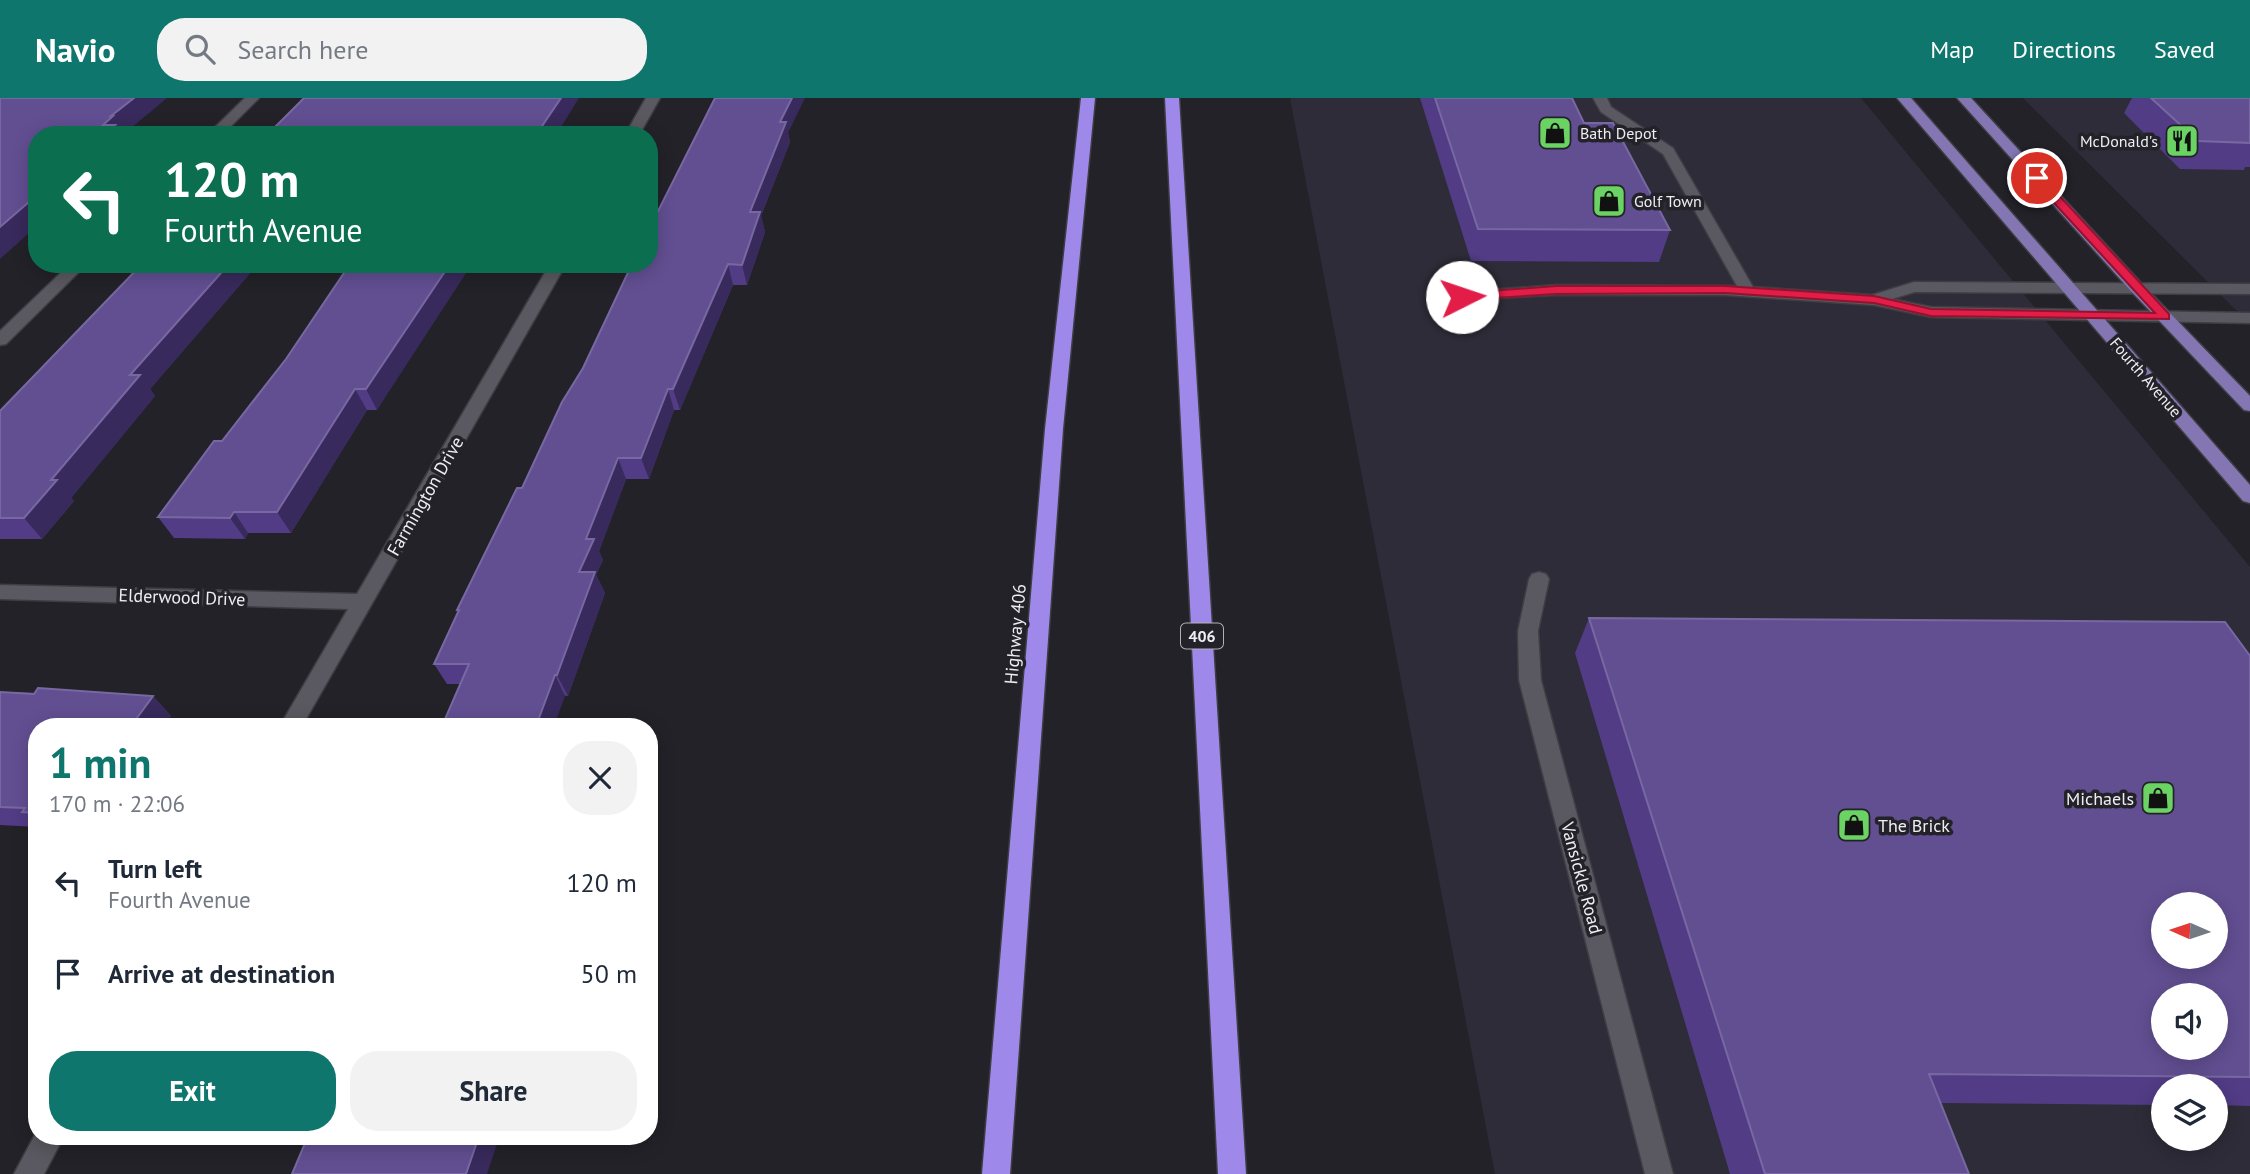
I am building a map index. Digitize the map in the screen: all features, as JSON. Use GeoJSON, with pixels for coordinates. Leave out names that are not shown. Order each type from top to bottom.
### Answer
{"type":"FeatureCollection","features":[{"type":"Feature","properties":{"kind":"highway","name":"Highway 406"},"geometry":{"type":"LineString","coordinates":[[996,1174],[1054,429],[1088,98]]}},
{"type":"Feature","properties":{"kind":"highway","name":"406"},"geometry":{"type":"LineString","coordinates":[[1172,98],[1232,1174]]}},
{"type":"Feature","properties":{"kind":"main road","name":"Fourth Avenue"},"geometry":{"type":"LineString","coordinates":[[1904,98],[2250,497]]}},
{"type":"Feature","properties":{"kind":"main road"},"geometry":{"type":"LineString","coordinates":[[1964,98],[2136,287],[2250,406]]}},
{"type":"Feature","properties":{"kind":"street"},"geometry":{"type":"LineString","coordinates":[[223,126],[252,98]]}},
{"type":"Feature","properties":{"kind":"street"},"geometry":{"type":"LineString","coordinates":[[637,126],[653,98]]}},
{"type":"Feature","properties":{"kind":"street"},"geometry":{"type":"LineString","coordinates":[[1600,98],[1606,109],[1668,151],[1747,290]]}},
{"type":"Feature","properties":{"kind":"street"},"geometry":{"type":"LineString","coordinates":[[0,340],[70,273]]}},
{"type":"Feature","properties":{"kind":"street","name":"Farmington Drive"},"geometry":{"type":"LineString","coordinates":[[296,718],[553,273]]}},
{"type":"Feature","properties":{"kind":"street"},"geometry":{"type":"LineString","coordinates":[[1874,300],[1914,287],[2250,289]]}},
{"type":"Feature","properties":{"kind":"street"},"geometry":{"type":"LineString","coordinates":[[1462,297],[1556,290],[1747,290],[1874,300],[1931,312],[2250,318]]}},
{"type":"Feature","properties":{"kind":"street","name":"Vansickle Road"},"geometry":{"type":"LineString","coordinates":[[1538,579],[1528,631],[1530,680],[1659,1174]]}},
{"type":"Feature","properties":{"kind":"street","name":"Elderwood Drive"},"geometry":{"type":"LineString","coordinates":[[0,592],[363,602]]}},
{"type":"Feature","properties":{"kind":"street"},"geometry":{"type":"LineString","coordinates":[[27,1174],[45,1145]]}},
{"type":"Feature","properties":{"kind":"shaded area"},"geometry":{"type":"Polygon","coordinates":[[[1290,98],[1861,98],[2250,567],[2250,1174],[1495,1174],[1290,98]]]}},
{"type":"Feature","properties":{"kind":"shaded area"},"geometry":{"type":"Polygon","coordinates":[[[2023,98],[2250,98],[2250,324],[2023,98]]]}},
{"type":"Feature","properties":{"kind":"building"},"geometry":{"type":"Polygon","coordinates":[[[0,98],[134,98],[103,125],[114,126],[28,126],[28,203],[0,227],[0,98]]]}},
{"type":"Feature","properties":{"kind":"building"},"geometry":{"type":"Polygon","coordinates":[[[304,98],[561,98],[542,126],[276,126],[304,98]]]}},
{"type":"Feature","properties":{"kind":"building"},"geometry":{"type":"Polygon","coordinates":[[[715,98],[792,98],[780,122],[786,122],[750,212],[760,212],[742,265],[728,264],[673,389],[668,389],[641,458],[618,458],[586,539],[594,539],[579,572],[595,572],[539,718],[445,718],[469,664],[434,664],[457,610],[517,488],[522,488],[628,273],[658,273],[658,211],[715,98]]]}},
{"type":"Feature","properties":{"kind":"building"},"geometry":{"type":"Polygon","coordinates":[[[1435,98],[1572,98],[1584,123],[1613,123],[1670,230],[1478,229],[1435,98]]]}},
{"type":"Feature","properties":{"kind":"building"},"geometry":{"type":"Polygon","coordinates":[[[2151,98],[2250,98],[2250,143],[2198,141],[2151,98]]]}},
{"type":"Feature","properties":{"kind":"building"},"geometry":{"type":"Polygon","coordinates":[[[133,273],[221,273],[130,375],[140,375],[51,480],[57,480],[24,518],[0,518],[0,411],[133,273]]]}},
{"type":"Feature","properties":{"kind":"building"},"geometry":{"type":"Polygon","coordinates":[[[344,273],[444,273],[366,389],[355,389],[277,512],[234,512],[230,518],[158,517],[214,441],[222,441],[286,359],[344,273]]]}},
{"type":"Feature","properties":{"kind":"building","name":"The Brick"},"geometry":{"type":"Polygon","coordinates":[[[1589,618],[2225,622],[2250,656],[2250,1077],[2228,1077],[2228,1074],[1929,1074],[1969,1174],[1765,1174],[1589,618]]]}},
{"type":"Feature","properties":{"kind":"building"},"geometry":{"type":"Polygon","coordinates":[[[38,688],[153,696],[137,718],[28,718],[28,812],[22,812],[25,808],[0,807],[0,692],[34,694],[38,688]]]}},
{"type":"Feature","properties":{"kind":"building"},"geometry":{"type":"Polygon","coordinates":[[[304,1145],[476,1145],[466,1174],[292,1174],[304,1145]]]}},
{"type":"Feature","properties":{"kind":"place","name":"Bath Depot"},"geometry":{"type":"Point","coordinates":[1555,133]}},
{"type":"Feature","properties":{"kind":"place","name":"McDonald's"},"geometry":{"type":"Point","coordinates":[2182,141]}},
{"type":"Feature","properties":{"kind":"place","name":"Golf Town"},"geometry":{"type":"Point","coordinates":[1609,201]}},
{"type":"Feature","properties":{"kind":"place","name":"Michaels"},"geometry":{"type":"Point","coordinates":[2158,798]}},
{"type":"Feature","properties":{"kind":"place","name":"The Brick"},"geometry":{"type":"Point","coordinates":[1854,825]}},
{"type":"Feature","properties":{"kind":"route"},"geometry":{"type":"LineString","coordinates":[[1462,297],[1556,290],[1777,291],[1874,300],[1931,312],[2165,317],[2037,178]]}}]}
